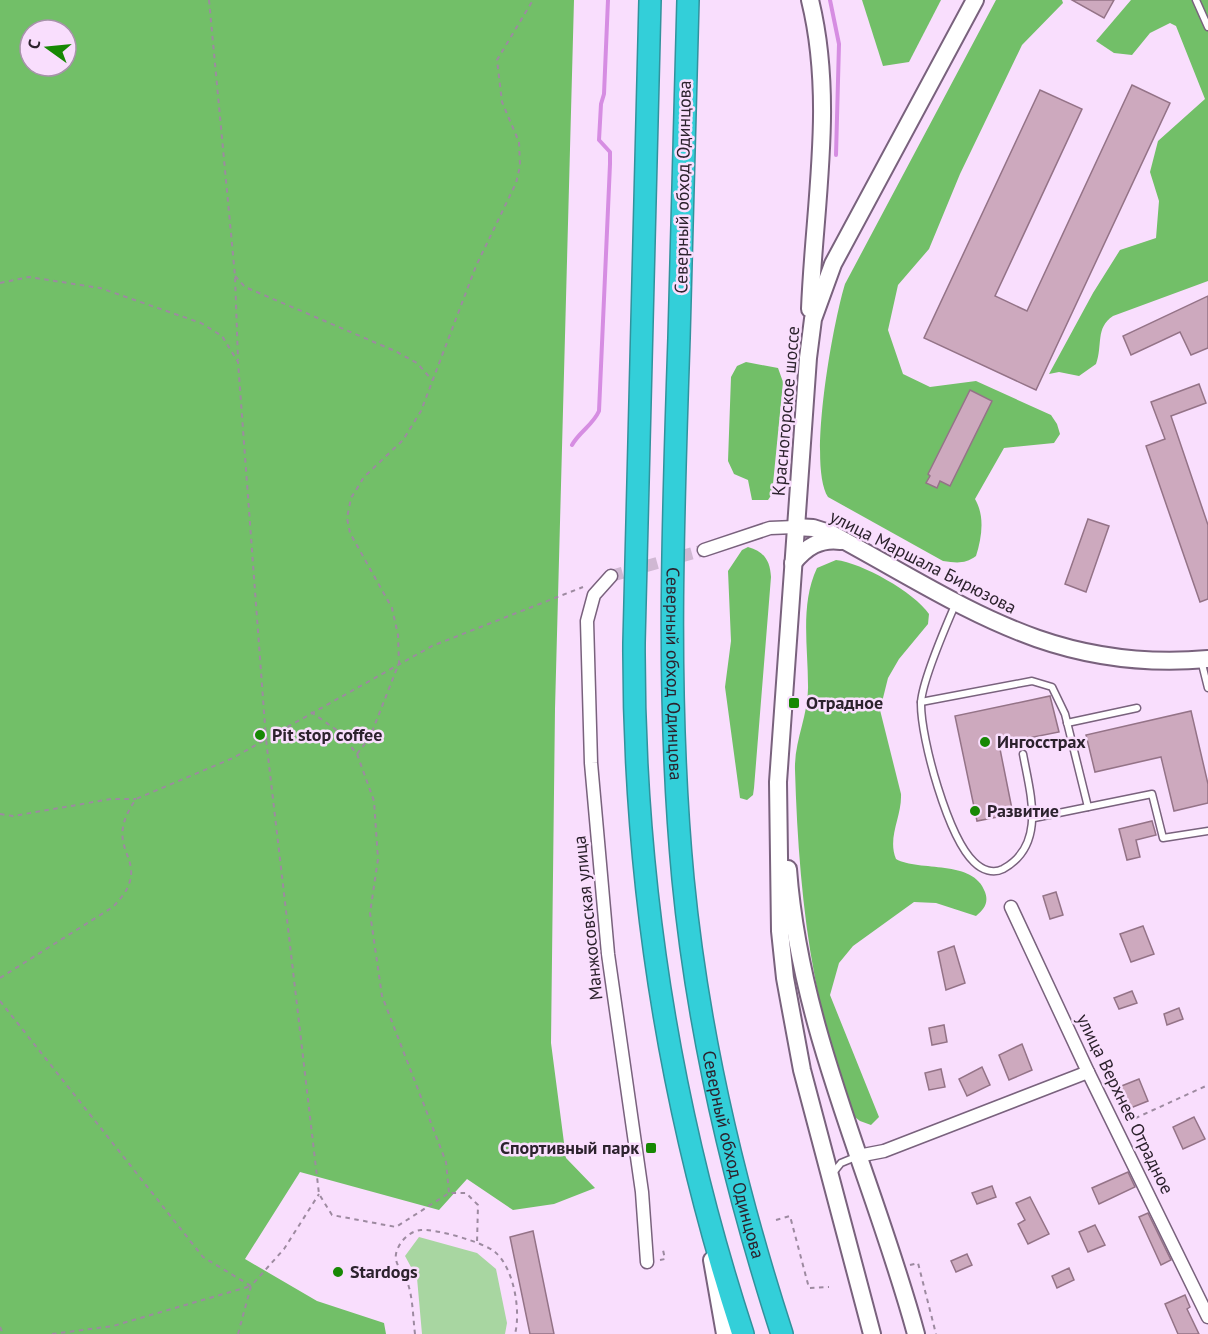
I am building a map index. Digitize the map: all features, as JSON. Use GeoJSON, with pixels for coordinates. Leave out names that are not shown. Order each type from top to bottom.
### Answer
{"type":"FeatureCollection","features":[{"type":"Feature","properties":{"kind":"highway","name":"Северный обход Одинцова"},"geometry":{"type":"LineString","coordinates":[[650,0],[636,518],[636,753],[653,947],[679,1096],[701,1191],[743,1334]]}},
{"type":"Feature","properties":{"kind":"highway","name":"Северный обход Одинцова"},"geometry":{"type":"LineString","coordinates":[[688,0],[673,542],[674,771],[690,941],[711,1062],[737,1181],[782,1334]]}},
{"type":"Feature","properties":{"kind":"main road"},"geometry":{"type":"LineString","coordinates":[[808,358],[823,102],[820,49],[810,0]]}},
{"type":"Feature","properties":{"kind":"main road","name":"Красногорское шоссе"},"geometry":{"type":"LineString","coordinates":[[782,721],[795,526],[813,319],[832,264],[975,0]]}},
{"type":"Feature","properties":{"kind":"main road","name":"улица Маршала Бирюзова"},"geometry":{"type":"LineString","coordinates":[[795,526],[813,528],[854,546],[955,604],[1030,638],[1068,649],[1114,658],[1173,662],[1204,659]]}},
{"type":"Feature","properties":{"kind":"main road"},"geometry":{"type":"LineString","coordinates":[[793,563],[802,552],[821,542],[831,540],[854,546]]}},
{"type":"Feature","properties":{"kind":"main road"},"geometry":{"type":"LineString","coordinates":[[782,721],[786,842],[795,931],[818,1032],[883,1225],[916,1334]]}},
{"type":"Feature","properties":{"kind":"main road"},"geometry":{"type":"LineString","coordinates":[[782,721],[777,854],[785,978],[802,1070],[872,1334]]}},
{"type":"Feature","properties":{"kind":"main road"},"geometry":{"type":"LineString","coordinates":[[701,1191],[724,1334]]}},
{"type":"Feature","properties":{"kind":"street"},"geometry":{"type":"LineString","coordinates":[[704,550],[770,528],[795,526]]}},
{"type":"Feature","properties":{"kind":"street","name":"Манжосовская улица"},"geometry":{"type":"LineString","coordinates":[[611,576],[594,595],[587,621],[591,763],[608,954],[642,1191],[646,1262]]}},
{"type":"Feature","properties":{"kind":"street","name":"улица Верхнее Отрадное"},"geometry":{"type":"LineString","coordinates":[[1011,907],[1088,1072],[1208,1317]]}},
{"type":"Feature","properties":{"kind":"street"},"geometry":{"type":"LineString","coordinates":[[858,1156],[884,1151],[1088,1072]]}},
{"type":"Feature","properties":{"kind":"lane"},"geometry":{"type":"LineString","coordinates":[[1196,0],[1208,27]]}},
{"type":"Feature","properties":{"kind":"lane"},"geometry":{"type":"LineString","coordinates":[[955,604],[921,702],[928,754],[950,820],[974,862],[985,870],[998,872],[1013,863],[1026,846],[1034,818],[1023,754]]}},
{"type":"Feature","properties":{"kind":"lane"},"geometry":{"type":"LineString","coordinates":[[1204,659],[1208,688]]}},
{"type":"Feature","properties":{"kind":"lane"},"geometry":{"type":"LineString","coordinates":[[921,702],[1032,681],[1052,687],[1062,704],[1088,807]]}},
{"type":"Feature","properties":{"kind":"lane"},"geometry":{"type":"LineString","coordinates":[[1067,723],[1137,708]]}},
{"type":"Feature","properties":{"kind":"lane"},"geometry":{"type":"LineString","coordinates":[[1034,818],[1152,794],[1163,838],[1208,831]]}},
{"type":"Feature","properties":{"kind":"lane"},"geometry":{"type":"LineString","coordinates":[[830,1179],[840,1162],[858,1156]]}},
{"type":"Feature","properties":{"kind":"path"},"geometry":{"type":"LineString","coordinates":[[209,0],[235,276],[238,362],[266,739],[319,1194],[332,1215],[396,1227],[449,1193],[466,1193],[478,1205],[477,1243]]}},
{"type":"Feature","properties":{"kind":"path"},"geometry":{"type":"LineString","coordinates":[[357,753],[370,738],[399,663],[398,635],[392,608],[350,532],[347,518],[351,498],[364,477],[403,440],[421,411],[476,266],[516,183],[520,166],[519,142],[502,102],[497,60],[533,0]]}},
{"type":"Feature","properties":{"kind":"path"},"geometry":{"type":"LineString","coordinates":[[235,276],[245,287],[395,351],[417,363],[432,380]]}},
{"type":"Feature","properties":{"kind":"path"},"geometry":{"type":"LineString","coordinates":[[0,283],[29,277],[100,288],[201,323],[222,336],[238,362]]}},
{"type":"Feature","properties":{"kind":"path"},"geometry":{"type":"LineString","coordinates":[[0,814],[12,816],[111,799],[136,799],[233,758],[399,663],[481,624],[611,576]]}},
{"type":"Feature","properties":{"kind":"path"},"geometry":{"type":"LineString","coordinates":[[311,712],[338,731],[357,753],[374,801],[378,859],[370,913],[382,996],[446,1162],[449,1193]]}},
{"type":"Feature","properties":{"kind":"path"},"geometry":{"type":"LineString","coordinates":[[0,978],[113,907],[126,892],[130,882],[130,872],[120,837],[126,812],[136,799]]}},
{"type":"Feature","properties":{"kind":"path"},"geometry":{"type":"LineString","coordinates":[[0,1001],[203,1257],[251,1286]]}},
{"type":"Feature","properties":{"kind":"path"},"geometry":{"type":"LineString","coordinates":[[1116,1127],[1208,1085]]}},
{"type":"Feature","properties":{"kind":"path"},"geometry":{"type":"LineString","coordinates":[[238,1334],[251,1286],[284,1249],[319,1194]]}},
{"type":"Feature","properties":{"kind":"path"},"geometry":{"type":"LineString","coordinates":[[776,1220],[790,1216],[809,1288],[829,1287]]}},
{"type":"Feature","properties":{"kind":"path"},"geometry":{"type":"LineString","coordinates":[[415,1334],[407,1282],[397,1263],[396,1254],[409,1233],[419,1230],[477,1243],[494,1251],[506,1263],[517,1306],[515,1334]]}},
{"type":"Feature","properties":{"kind":"path"},"geometry":{"type":"LineString","coordinates":[[918,1263],[936,1334]]}},
{"type":"Feature","properties":{"kind":"path"},"geometry":{"type":"LineString","coordinates":[[52,1334],[113,1326],[251,1286]]}},
{"type":"Feature","properties":{"kind":"path"},"geometry":{"type":"LineString","coordinates":[[0,1327],[3,1334]]}},
{"type":"Feature","properties":{"kind":"green space"},"geometry":{"type":"Polygon","coordinates":[[[0,0],[574,0],[555,709],[551,1043],[566,1158],[595,1188],[554,1204],[513,1210],[467,1179],[439,1210],[300,1172],[245,1259],[317,1301],[384,1323],[386,1334],[0,1334],[0,0]]]}},
{"type":"Feature","properties":{"kind":"green space"},"geometry":{"type":"Polygon","coordinates":[[[862,0],[941,0],[909,62],[883,66],[862,0]]]}},
{"type":"Feature","properties":{"kind":"green space"},"geometry":{"type":"Polygon","coordinates":[[[996,0],[1062,0],[1063,3],[1022,45],[960,174],[929,249],[898,285],[888,330],[903,374],[930,387],[976,381],[1051,415],[1060,434],[1054,443],[1004,448],[975,499],[982,527],[976,556],[964,562],[953,562],[943,561],[828,497],[822,480],[821,426],[834,329],[845,284],[996,0]]]}},
{"type":"Feature","properties":{"kind":"green space"},"geometry":{"type":"Polygon","coordinates":[[[1131,0],[1208,0],[1208,281],[1113,316],[1107,321],[1102,331],[1096,364],[1079,376],[1059,372],[1049,374],[1093,293],[1120,250],[1156,238],[1159,201],[1150,172],[1158,141],[1205,99],[1176,26],[1170,23],[1150,33],[1132,55],[1114,53],[1096,41],[1131,0]]]}},
{"type":"Feature","properties":{"kind":"green space"},"geometry":{"type":"Polygon","coordinates":[[[746,362],[778,368],[783,382],[772,494],[768,500],[752,500],[748,480],[734,474],[728,461],[731,377],[737,366],[746,362]]]}},
{"type":"Feature","properties":{"kind":"green space"},"geometry":{"type":"Polygon","coordinates":[[[748,547],[766,558],[771,577],[754,788],[753,795],[747,800],[740,798],[725,687],[731,641],[728,571],[742,550],[748,547]]]}},
{"type":"Feature","properties":{"kind":"green space"},"geometry":{"type":"Polygon","coordinates":[[[836,560],[847,562],[887,580],[922,605],[929,614],[928,624],[899,659],[888,678],[880,710],[901,794],[893,843],[896,859],[906,863],[958,870],[970,875],[979,882],[986,899],[986,903],[976,916],[936,903],[914,902],[853,946],[839,963],[830,995],[879,1117],[871,1125],[851,1114],[822,1012],[807,926],[797,822],[795,759],[808,696],[806,626],[808,596],[817,568],[836,560]]]}},
{"type":"Feature","properties":{"kind":"green space"},"geometry":{"type":"Polygon","coordinates":[[[419,1237],[477,1253],[496,1269],[507,1323],[505,1334],[422,1334],[417,1278],[405,1256],[419,1237]]]}},
{"type":"Feature","properties":{"kind":"building"},"geometry":{"type":"Polygon","coordinates":[[[1072,0],[1114,0],[1104,18],[1072,0]]]}},
{"type":"Feature","properties":{"kind":"building"},"geometry":{"type":"Polygon","coordinates":[[[1132,85],[1170,103],[1036,390],[924,338],[1040,90],[1082,109],[995,296],[1027,311],[1132,85]]]}},
{"type":"Feature","properties":{"kind":"building"},"geometry":{"type":"Polygon","coordinates":[[[1208,296],[1208,348],[1191,355],[1180,332],[1131,355],[1123,336],[1208,296]]]}},
{"type":"Feature","properties":{"kind":"building"},"geometry":{"type":"Polygon","coordinates":[[[1199,384],[1206,403],[1171,416],[1208,525],[1208,599],[1200,602],[1146,446],[1165,439],[1151,402],[1199,384]]]}},
{"type":"Feature","properties":{"kind":"building"},"geometry":{"type":"Polygon","coordinates":[[[970,390],[992,401],[950,486],[940,481],[937,488],[926,483],[930,476],[928,474],[970,390]]]}},
{"type":"Feature","properties":{"kind":"building"},"geometry":{"type":"Polygon","coordinates":[[[1088,519],[1109,526],[1086,592],[1065,584],[1088,519]]]}},
{"type":"Feature","properties":{"kind":"building"},"geometry":{"type":"Polygon","coordinates":[[[1050,696],[1059,732],[999,744],[1013,814],[977,821],[955,716],[1050,696]]]}},
{"type":"Feature","properties":{"kind":"building"},"geometry":{"type":"Polygon","coordinates":[[[1191,711],[1208,784],[1208,803],[1174,811],[1161,757],[1095,772],[1086,735],[1191,711]]]}},
{"type":"Feature","properties":{"kind":"building"},"geometry":{"type":"Polygon","coordinates":[[[1152,821],[1156,835],[1136,840],[1140,857],[1127,860],[1119,829],[1152,821]]]}},
{"type":"Feature","properties":{"kind":"building"},"geometry":{"type":"Polygon","coordinates":[[[1056,892],[1063,915],[1050,919],[1043,896],[1056,892]]]}},
{"type":"Feature","properties":{"kind":"building"},"geometry":{"type":"Polygon","coordinates":[[[1143,926],[1154,954],[1131,962],[1120,934],[1143,926]]]}},
{"type":"Feature","properties":{"kind":"building"},"geometry":{"type":"Polygon","coordinates":[[[954,946],[965,983],[946,990],[938,952],[954,946]]]}},
{"type":"Feature","properties":{"kind":"building"},"geometry":{"type":"Polygon","coordinates":[[[1132,991],[1137,1003],[1119,1009],[1114,998],[1132,991]]]}},
{"type":"Feature","properties":{"kind":"building"},"geometry":{"type":"Polygon","coordinates":[[[1179,1008],[1183,1019],[1167,1025],[1164,1014],[1179,1008]]]}},
{"type":"Feature","properties":{"kind":"building"},"geometry":{"type":"Polygon","coordinates":[[[944,1025],[947,1042],[932,1045],[929,1028],[944,1025]]]}},
{"type":"Feature","properties":{"kind":"building"},"geometry":{"type":"Polygon","coordinates":[[[1022,1044],[1032,1070],[1009,1080],[999,1055],[1022,1044]]]}},
{"type":"Feature","properties":{"kind":"building"},"geometry":{"type":"Polygon","coordinates":[[[982,1067],[990,1085],[967,1096],[959,1079],[982,1067]]]}},
{"type":"Feature","properties":{"kind":"building"},"geometry":{"type":"Polygon","coordinates":[[[941,1069],[945,1087],[929,1090],[925,1073],[941,1069]]]}},
{"type":"Feature","properties":{"kind":"building"},"geometry":{"type":"Polygon","coordinates":[[[1139,1079],[1148,1101],[1123,1111],[1114,1089],[1139,1079]]]}},
{"type":"Feature","properties":{"kind":"building"},"geometry":{"type":"Polygon","coordinates":[[[1194,1117],[1205,1139],[1183,1149],[1173,1127],[1194,1117]]]}},
{"type":"Feature","properties":{"kind":"building"},"geometry":{"type":"Polygon","coordinates":[[[1128,1172],[1135,1187],[1099,1204],[1092,1188],[1128,1172]]]}},
{"type":"Feature","properties":{"kind":"building"},"geometry":{"type":"Polygon","coordinates":[[[992,1186],[996,1197],[977,1204],[972,1193],[992,1186]]]}},
{"type":"Feature","properties":{"kind":"building"},"geometry":{"type":"Polygon","coordinates":[[[1030,1197],[1049,1234],[1028,1244],[1018,1224],[1025,1220],[1016,1203],[1030,1197]]]}},
{"type":"Feature","properties":{"kind":"building"},"geometry":{"type":"Polygon","coordinates":[[[1148,1213],[1171,1260],[1161,1265],[1139,1217],[1148,1213]]]}},
{"type":"Feature","properties":{"kind":"building"},"geometry":{"type":"Polygon","coordinates":[[[1095,1225],[1105,1245],[1088,1252],[1079,1232],[1095,1225]]]}},
{"type":"Feature","properties":{"kind":"building"},"geometry":{"type":"Polygon","coordinates":[[[533,1231],[554,1334],[530,1334],[510,1237],[533,1231]]]}},
{"type":"Feature","properties":{"kind":"building"},"geometry":{"type":"Polygon","coordinates":[[[967,1254],[972,1265],[956,1272],[951,1261],[967,1254]]]}},
{"type":"Feature","properties":{"kind":"building"},"geometry":{"type":"Polygon","coordinates":[[[1069,1268],[1074,1280],[1057,1288],[1052,1276],[1069,1268]]]}},
{"type":"Feature","properties":{"kind":"building"},"geometry":{"type":"Polygon","coordinates":[[[1185,1295],[1190,1307],[1187,1309],[1199,1334],[1178,1334],[1165,1304],[1185,1295]]]}},
{"type":"Feature","properties":{"kind":"waterway"},"geometry":{"type":"LineString","coordinates":[[572,445],[599,411],[610,164],[610,152],[599,140],[601,104],[604,94],[608,0]]}},
{"type":"Feature","properties":{"kind":"waterway"},"geometry":{"type":"LineString","coordinates":[[830,0],[839,44],[836,155]]}},
{"type":"Feature","properties":{"kind":"tunnel"},"geometry":{"type":"LineString","coordinates":[[611,576],[704,550]]}},
{"type":"Feature","properties":{"kind":"place","name":"Отрадное"},"geometry":{"type":"Point","coordinates":[794,703]}},
{"type":"Feature","properties":{"kind":"place","name":"Pit stop coffee"},"geometry":{"type":"Point","coordinates":[260,735]}},
{"type":"Feature","properties":{"kind":"place","name":"Ингосстрах"},"geometry":{"type":"Point","coordinates":[985,742]}},
{"type":"Feature","properties":{"kind":"place","name":"Развитие"},"geometry":{"type":"Point","coordinates":[975,811]}},
{"type":"Feature","properties":{"kind":"place","name":"Спортивный парк"},"geometry":{"type":"Point","coordinates":[651,1148]}},
{"type":"Feature","properties":{"kind":"place","name":"Stardogs"},"geometry":{"type":"Point","coordinates":[338,1272]}}]}
